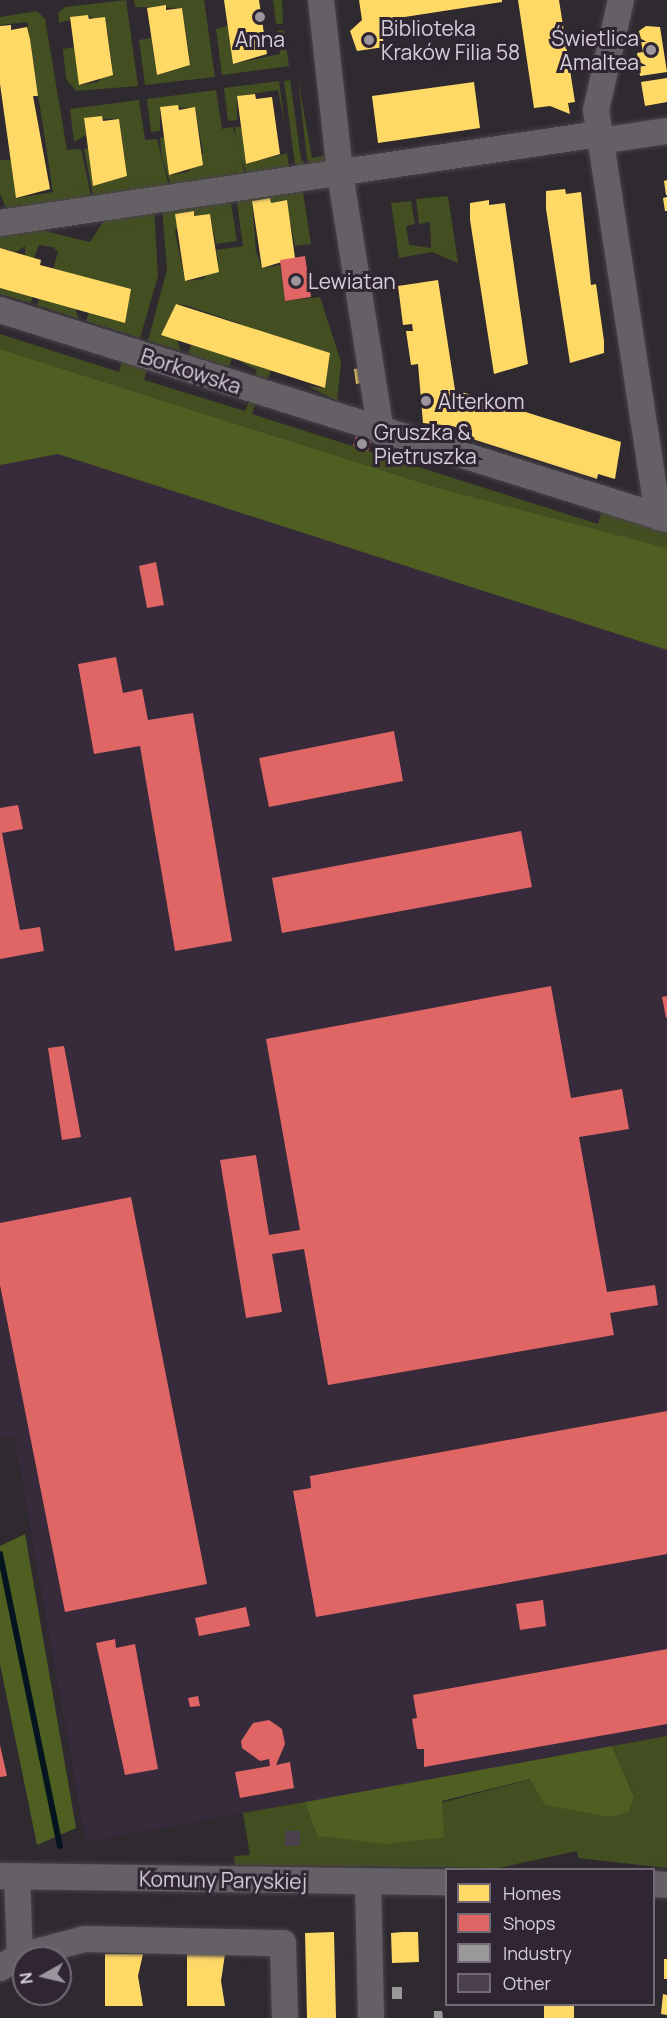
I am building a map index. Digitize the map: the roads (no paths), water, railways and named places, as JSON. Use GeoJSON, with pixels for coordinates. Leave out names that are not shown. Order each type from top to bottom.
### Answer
{"type":"FeatureCollection","features":[{"type":"Feature","properties":{"kind":"street"},"geometry":{"type":"LineString","coordinates":[[321,0],[340,173],[381,432]]}},
{"type":"Feature","properties":{"kind":"street","name":"Borkowska"},"geometry":{"type":"LineString","coordinates":[[0,310],[381,432],[663,518],[596,110],[621,0]]}},
{"type":"Feature","properties":{"kind":"street"},"geometry":{"type":"LineString","coordinates":[[0,223],[340,173],[667,131]]}},
{"type":"Feature","properties":{"kind":"street"},"geometry":{"type":"LineString","coordinates":[[8,1876],[18,1913],[10,1962],[85,1938],[249,1939],[283,1943],[285,2018]]}},
{"type":"Feature","properties":{"kind":"street","name":"Komuny Paryskiej"},"geometry":{"type":"LineString","coordinates":[[8,1876],[445,1882]]}},
{"type":"Feature","properties":{"kind":"street"},"geometry":{"type":"LineString","coordinates":[[368,1882],[370,2018]]}},
{"type":"Feature","properties":{"kind":"street"},"geometry":{"type":"LineString","coordinates":[[249,1939],[266,1961],[267,1998]]}},
{"type":"Feature","properties":{"kind":"waterway"},"geometry":{"type":"LineString","coordinates":[[0,1554],[60,1846]]}},
{"type":"Feature","properties":{"kind":"place","name":"Anna"},"geometry":{"type":"Point","coordinates":[260,17]}},
{"type":"Feature","properties":{"kind":"place","name":"Biblioteka Kraków Filia 58"},"geometry":{"type":"Point","coordinates":[369,40]}},
{"type":"Feature","properties":{"kind":"place","name":"Świetlica Amaltea"},"geometry":{"type":"Point","coordinates":[651,50]}},
{"type":"Feature","properties":{"kind":"place","name":"Lewiatan"},"geometry":{"type":"Point","coordinates":[296,281]}},
{"type":"Feature","properties":{"kind":"place","name":"Alterkom"},"geometry":{"type":"Point","coordinates":[426,401]}},
{"type":"Feature","properties":{"kind":"place","name":"Gruszka & Pietruszka"},"geometry":{"type":"Point","coordinates":[362,444]}}]}
